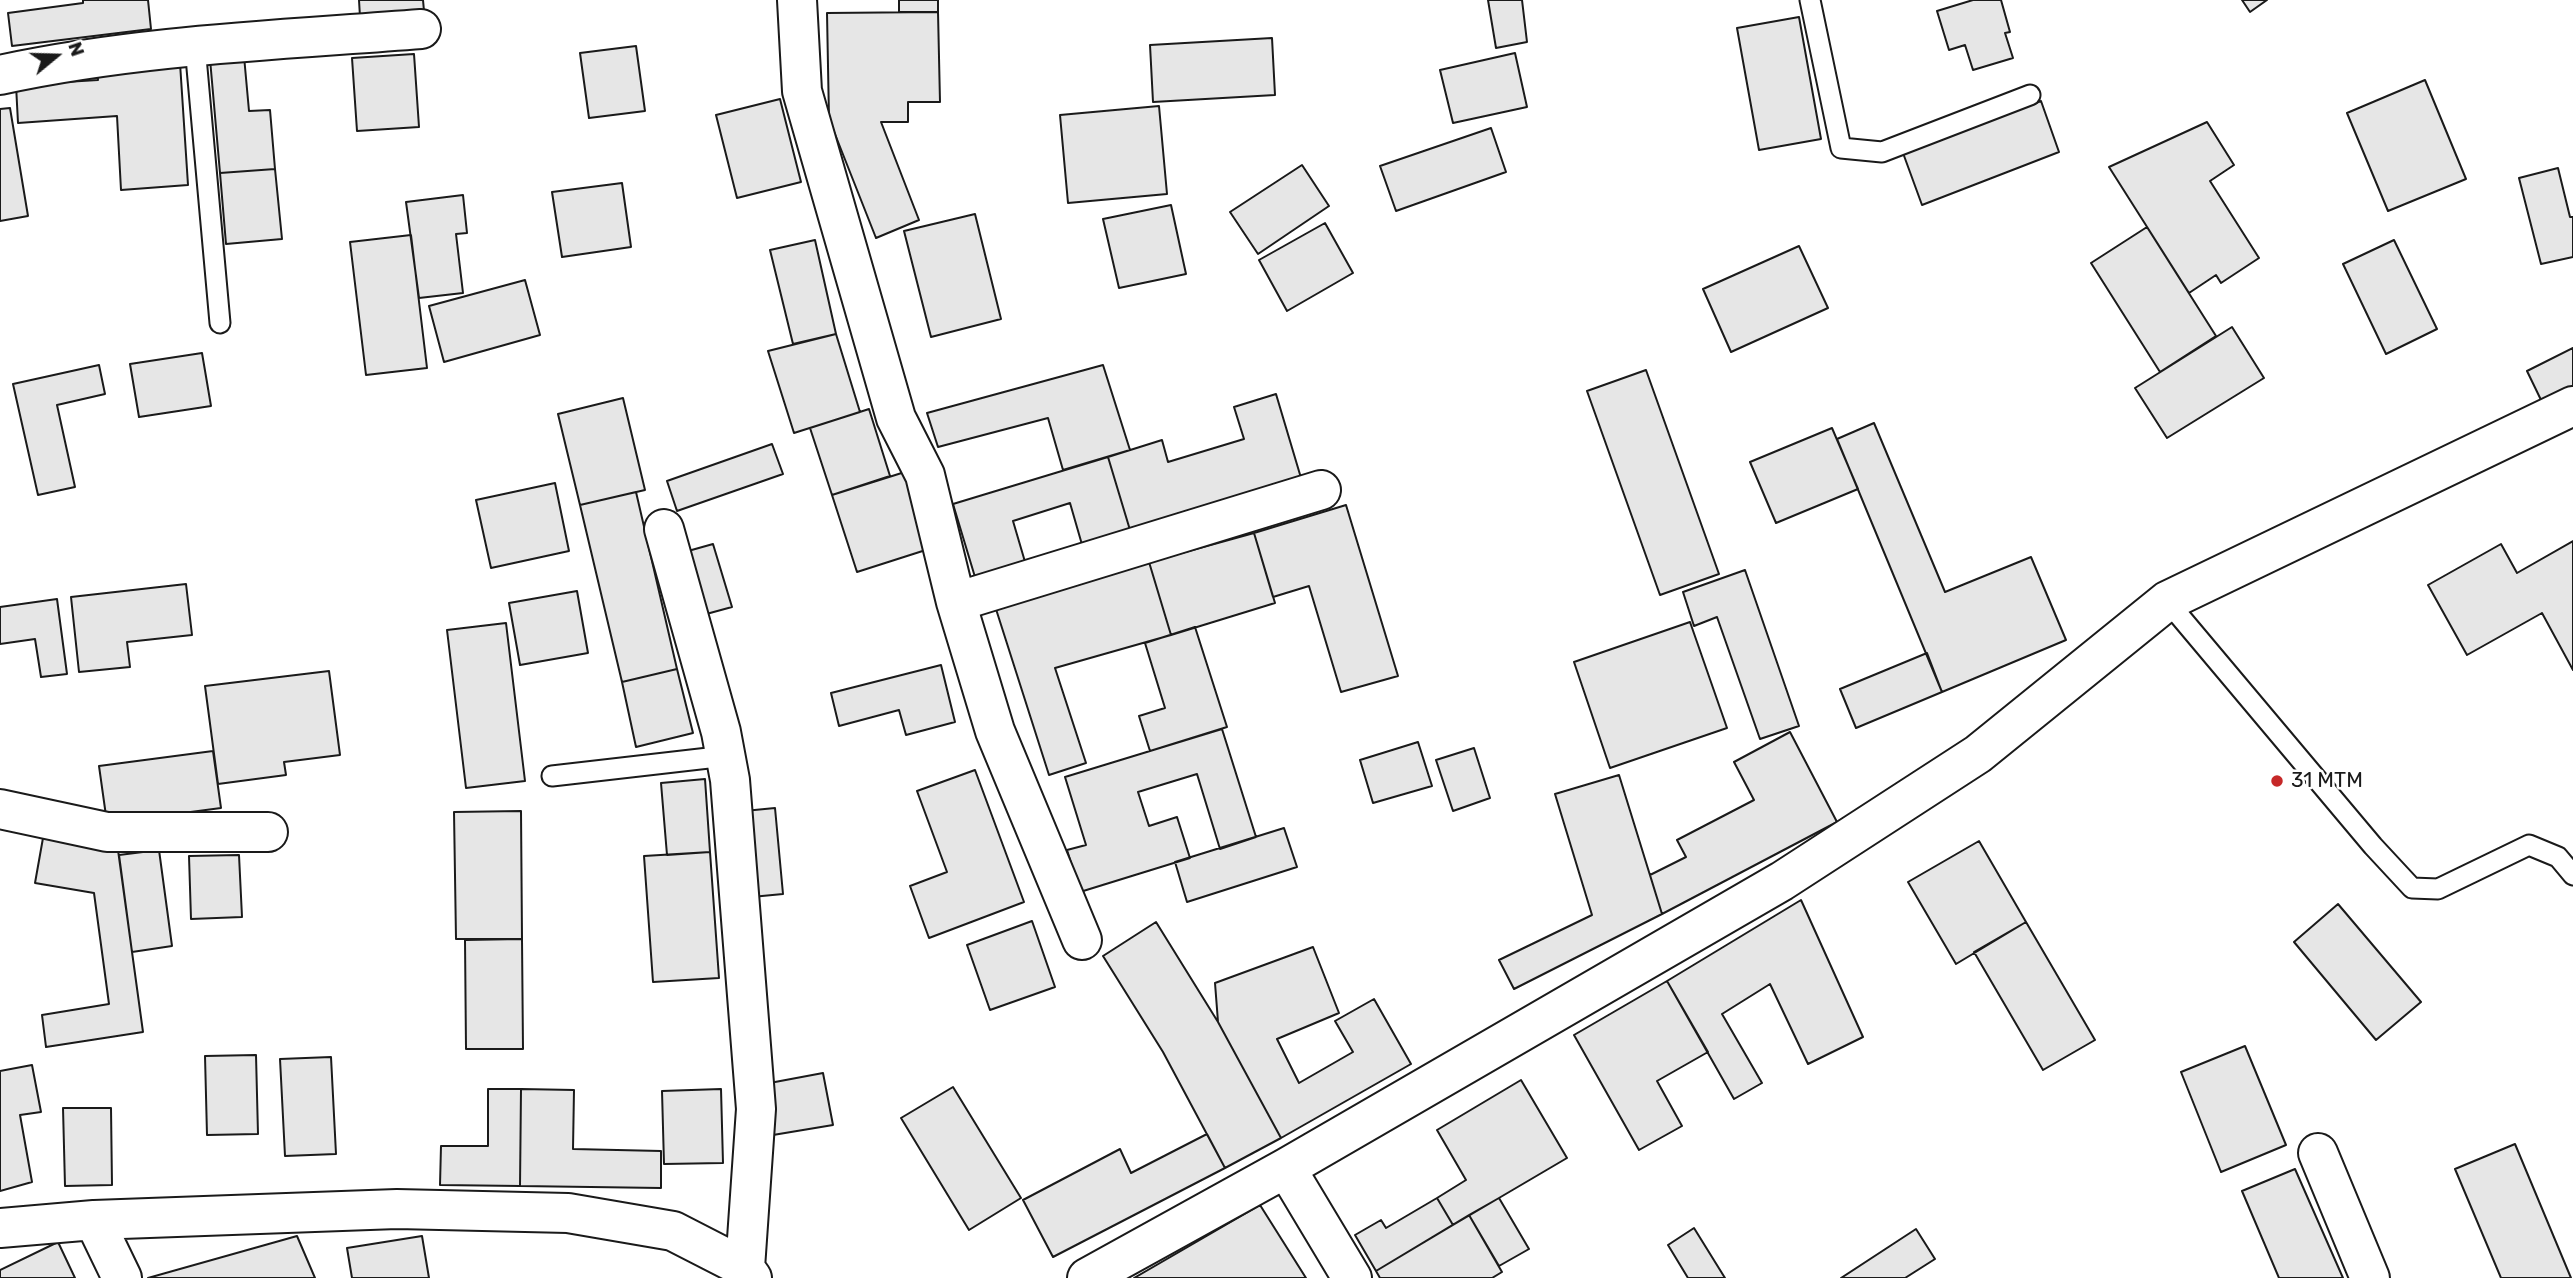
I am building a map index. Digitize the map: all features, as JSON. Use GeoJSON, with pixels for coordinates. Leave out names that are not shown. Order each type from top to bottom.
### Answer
{"type":"FeatureCollection","features":[{"type":"Feature","properties":{"kind":"street"},"geometry":{"type":"LineString","coordinates":[[797,0],[802,91],[896,418],[925,475],[956,602],[995,731],[1082,940]]}},
{"type":"Feature","properties":{"kind":"street"},"geometry":{"type":"LineString","coordinates":[[0,75],[195,46],[421,29]]}},
{"type":"Feature","properties":{"kind":"street"},"geometry":{"type":"LineString","coordinates":[[1087,1278],[1286,1168],[1782,881],[1978,754],[2167,601],[2573,406]]}},
{"type":"Feature","properties":{"kind":"street"},"geometry":{"type":"LineString","coordinates":[[956,602],[1321,490]]}},
{"type":"Feature","properties":{"kind":"street"},"geometry":{"type":"LineString","coordinates":[[0,1228],[94,1220],[397,1209],[568,1213],[673,1231],[749,1273],[755,1109],[730,780],[722,732],[664,528]]}},
{"type":"Feature","properties":{"kind":"street"},"geometry":{"type":"LineString","coordinates":[[0,809],[107,832],[268,832]]}},
{"type":"Feature","properties":{"kind":"street"},"geometry":{"type":"LineString","coordinates":[[2318,1153],[2370,1278]]}},
{"type":"Feature","properties":{"kind":"street"},"geometry":{"type":"LineString","coordinates":[[1286,1168],[1352,1278]]}},
{"type":"Feature","properties":{"kind":"street"},"geometry":{"type":"LineString","coordinates":[[94,1220],[122,1278]]}},
{"type":"Feature","properties":{"kind":"lane"},"geometry":{"type":"LineString","coordinates":[[1810,0],[1841,148],[1882,152],[2030,96]]}},
{"type":"Feature","properties":{"kind":"lane"},"geometry":{"type":"LineString","coordinates":[[195,46],[220,323]]}},
{"type":"Feature","properties":{"kind":"lane"},"geometry":{"type":"LineString","coordinates":[[2167,601],[2373,846],[2412,888],[2438,889],[2529,845],[2558,858],[2573,875]]}},
{"type":"Feature","properties":{"kind":"lane"},"geometry":{"type":"LineString","coordinates":[[552,776],[726,756]]}},
{"type":"Feature","properties":{"kind":"building"},"geometry":{"type":"Polygon","coordinates":[[[83,0],[148,0],[151,29],[12,46],[8,13],[83,3],[83,0]]]}},
{"type":"Feature","properties":{"kind":"building"},"geometry":{"type":"Polygon","coordinates":[[[359,0],[423,0],[424,11],[360,17],[359,0]]]}},
{"type":"Feature","properties":{"kind":"building"},"geometry":{"type":"Polygon","coordinates":[[[899,0],[938,0],[938,12],[899,12],[899,0]]]}},
{"type":"Feature","properties":{"kind":"building"},"geometry":{"type":"Polygon","coordinates":[[[1488,0],[1522,0],[1527,42],[1496,48],[1488,0]]]}},
{"type":"Feature","properties":{"kind":"building"},"geometry":{"type":"Polygon","coordinates":[[[1973,0],[2001,0],[2010,32],[2005,33],[2013,58],[1973,70],[1965,45],[1949,50],[1937,11],[1973,0]]]}},
{"type":"Feature","properties":{"kind":"building"},"geometry":{"type":"Polygon","coordinates":[[[2242,0],[2267,0],[2250,12],[2242,0]]]}},
{"type":"Feature","properties":{"kind":"building"},"geometry":{"type":"Polygon","coordinates":[[[938,12],[940,102],[908,102],[908,122],[881,122],[919,220],[876,238],[829,119],[827,13],[938,12]]]}},
{"type":"Feature","properties":{"kind":"building"},"geometry":{"type":"Polygon","coordinates":[[[1799,17],[1821,139],[1759,150],[1737,28],[1799,17]]]}},
{"type":"Feature","properties":{"kind":"building"},"geometry":{"type":"Polygon","coordinates":[[[1272,38],[1275,95],[1153,102],[1150,45],[1272,38]]]}},
{"type":"Feature","properties":{"kind":"building"},"geometry":{"type":"Polygon","coordinates":[[[636,46],[645,111],[589,118],[580,53],[636,46]]]}},
{"type":"Feature","properties":{"kind":"building"},"geometry":{"type":"Polygon","coordinates":[[[1515,53],[1527,107],[1453,123],[1440,70],[1515,53]]]}},
{"type":"Feature","properties":{"kind":"building"},"geometry":{"type":"Polygon","coordinates":[[[414,54],[419,127],[357,131],[352,58],[414,54]]]}},
{"type":"Feature","properties":{"kind":"building"},"geometry":{"type":"Polygon","coordinates":[[[244,56],[249,111],[270,110],[275,169],[220,173],[210,59],[244,56]]]}},
{"type":"Feature","properties":{"kind":"building"},"geometry":{"type":"Polygon","coordinates":[[[180,63],[188,185],[121,190],[117,116],[18,123],[16,85],[98,80],[97,68],[180,63]]]}},
{"type":"Feature","properties":{"kind":"building"},"geometry":{"type":"Polygon","coordinates":[[[2425,80],[2466,179],[2388,211],[2347,113],[2425,80]]]}},
{"type":"Feature","properties":{"kind":"building"},"geometry":{"type":"Polygon","coordinates":[[[780,99],[801,182],[737,198],[716,115],[780,99]]]}},
{"type":"Feature","properties":{"kind":"building"},"geometry":{"type":"Polygon","coordinates":[[[2041,101],[2059,152],[1922,205],[1903,153],[2041,101]]]}},
{"type":"Feature","properties":{"kind":"building"},"geometry":{"type":"Polygon","coordinates":[[[1159,106],[1167,194],[1068,203],[1060,115],[1159,106]]]}},
{"type":"Feature","properties":{"kind":"building"},"geometry":{"type":"Polygon","coordinates":[[[10,108],[28,216],[0,221],[0,109],[10,108]]]}},
{"type":"Feature","properties":{"kind":"building"},"geometry":{"type":"Polygon","coordinates":[[[2207,122],[2234,165],[2210,181],[2259,258],[2221,283],[2216,275],[2189,293],[2109,167],[2207,122]]]}},
{"type":"Feature","properties":{"kind":"building"},"geometry":{"type":"Polygon","coordinates":[[[1491,128],[1506,172],[1396,211],[1380,166],[1491,128]]]}},
{"type":"Feature","properties":{"kind":"building"},"geometry":{"type":"Polygon","coordinates":[[[1302,165],[1329,206],[1258,254],[1230,212],[1302,165]]]}},
{"type":"Feature","properties":{"kind":"building"},"geometry":{"type":"Polygon","coordinates":[[[2558,168],[2570,217],[2573,217],[2573,257],[2541,264],[2519,178],[2558,168]]]}},
{"type":"Feature","properties":{"kind":"building"},"geometry":{"type":"Polygon","coordinates":[[[275,169],[282,239],[226,244],[220,173],[275,169]]]}},
{"type":"Feature","properties":{"kind":"building"},"geometry":{"type":"Polygon","coordinates":[[[622,183],[631,247],[562,257],[552,192],[622,183]]]}},
{"type":"Feature","properties":{"kind":"building"},"geometry":{"type":"Polygon","coordinates":[[[463,195],[467,233],[456,234],[463,293],[419,298],[406,202],[463,195]]]}},
{"type":"Feature","properties":{"kind":"building"},"geometry":{"type":"Polygon","coordinates":[[[1171,205],[1186,274],[1119,288],[1103,219],[1171,205]]]}},
{"type":"Feature","properties":{"kind":"building"},"geometry":{"type":"Polygon","coordinates":[[[975,214],[1001,319],[931,337],[904,231],[975,214]]]}},
{"type":"Feature","properties":{"kind":"building"},"geometry":{"type":"Polygon","coordinates":[[[1325,223],[1353,273],[1287,311],[1259,260],[1325,223]]]}},
{"type":"Feature","properties":{"kind":"building"},"geometry":{"type":"Polygon","coordinates":[[[2147,227],[2216,336],[2160,372],[2091,263],[2147,227]]]}},
{"type":"Feature","properties":{"kind":"building"},"geometry":{"type":"Polygon","coordinates":[[[411,235],[427,368],[366,375],[350,242],[411,235]]]}},
{"type":"Feature","properties":{"kind":"building"},"geometry":{"type":"Polygon","coordinates":[[[815,240],[836,334],[793,344],[770,250],[815,240]]]}},
{"type":"Feature","properties":{"kind":"building"},"geometry":{"type":"Polygon","coordinates":[[[2394,240],[2437,329],[2386,354],[2343,264],[2394,240]]]}},
{"type":"Feature","properties":{"kind":"building"},"geometry":{"type":"Polygon","coordinates":[[[1799,246],[1828,308],[1731,352],[1703,289],[1799,246]]]}},
{"type":"Feature","properties":{"kind":"building"},"geometry":{"type":"Polygon","coordinates":[[[525,280],[540,335],[444,362],[429,306],[525,280]]]}},
{"type":"Feature","properties":{"kind":"building"},"geometry":{"type":"Polygon","coordinates":[[[2232,327],[2264,378],[2167,438],[2135,388],[2232,327]]]}},
{"type":"Feature","properties":{"kind":"building"},"geometry":{"type":"Polygon","coordinates":[[[836,334],[860,412],[794,433],[768,351],[836,334]]]}},
{"type":"Feature","properties":{"kind":"building"},"geometry":{"type":"Polygon","coordinates":[[[2573,348],[2573,387],[2542,402],[2527,371],[2573,348]]]}},
{"type":"Feature","properties":{"kind":"building"},"geometry":{"type":"Polygon","coordinates":[[[202,353],[211,406],[139,417],[130,364],[202,353]]]}},
{"type":"Feature","properties":{"kind":"building"},"geometry":{"type":"Polygon","coordinates":[[[99,365],[105,394],[57,405],[75,487],[38,495],[13,384],[99,365]]]}},
{"type":"Feature","properties":{"kind":"building"},"geometry":{"type":"Polygon","coordinates":[[[1103,365],[1130,450],[1063,470],[1048,418],[938,447],[927,413],[1103,365]]]}},
{"type":"Feature","properties":{"kind":"building"},"geometry":{"type":"Polygon","coordinates":[[[1646,370],[1719,574],[1660,595],[1587,391],[1646,370]]]}},
{"type":"Feature","properties":{"kind":"building"},"geometry":{"type":"Polygon","coordinates":[[[1276,394],[1304,488],[1133,540],[1108,457],[1162,440],[1168,462],[1244,439],[1234,407],[1276,394]]]}},
{"type":"Feature","properties":{"kind":"building"},"geometry":{"type":"Polygon","coordinates":[[[623,398],[645,490],[580,505],[558,414],[623,398]]]}},
{"type":"Feature","properties":{"kind":"building"},"geometry":{"type":"Polygon","coordinates":[[[869,409],[890,476],[832,495],[810,428],[869,409]]]}},
{"type":"Feature","properties":{"kind":"building"},"geometry":{"type":"Polygon","coordinates":[[[1874,423],[1945,592],[2031,557],[2066,640],[1942,692],[1837,439],[1874,423]]]}},
{"type":"Feature","properties":{"kind":"building"},"geometry":{"type":"Polygon","coordinates":[[[1832,428],[1858,489],[1776,523],[1750,462],[1832,428]]]}},
{"type":"Feature","properties":{"kind":"building"},"geometry":{"type":"Polygon","coordinates":[[[772,444],[783,474],[677,511],[667,481],[772,444]]]}},
{"type":"Feature","properties":{"kind":"building"},"geometry":{"type":"Polygon","coordinates":[[[1108,457],[1133,540],[1085,555],[1070,503],[1013,521],[1028,572],[978,587],[953,504],[1108,457]]]}},
{"type":"Feature","properties":{"kind":"building"},"geometry":{"type":"Polygon","coordinates":[[[908,471],[932,548],[857,572],[832,495],[908,471]]]}},
{"type":"Feature","properties":{"kind":"building"},"geometry":{"type":"Polygon","coordinates":[[[555,483],[569,551],[491,568],[476,500],[555,483]]]}},
{"type":"Feature","properties":{"kind":"building"},"geometry":{"type":"Polygon","coordinates":[[[636,492],[677,669],[622,682],[580,505],[636,492]]]}},
{"type":"Feature","properties":{"kind":"building"},"geometry":{"type":"Polygon","coordinates":[[[1346,505],[1398,676],[1341,692],[1309,586],[1273,597],[1254,533],[1346,505]]]}},
{"type":"Feature","properties":{"kind":"building"},"geometry":{"type":"Polygon","coordinates":[[[1254,533],[1275,603],[1171,635],[1149,562],[1254,533]]]}},
{"type":"Feature","properties":{"kind":"building"},"geometry":{"type":"Polygon","coordinates":[[[2573,541],[2573,670],[2542,613],[2467,655],[2428,585],[2501,544],[2517,573],[2573,541]]]}},
{"type":"Feature","properties":{"kind":"building"},"geometry":{"type":"Polygon","coordinates":[[[713,544],[732,607],[699,616],[681,553],[713,544]]]}},
{"type":"Feature","properties":{"kind":"building"},"geometry":{"type":"Polygon","coordinates":[[[1149,562],[1171,635],[1055,668],[1086,763],[1049,775],[995,606],[1149,562]]]}},
{"type":"Feature","properties":{"kind":"building"},"geometry":{"type":"Polygon","coordinates":[[[1745,570],[1799,726],[1760,739],[1717,617],[1694,626],[1683,592],[1745,570]]]}},
{"type":"Feature","properties":{"kind":"building"},"geometry":{"type":"Polygon","coordinates":[[[186,584],[192,635],[127,642],[130,667],[79,672],[71,597],[186,584]]]}},
{"type":"Feature","properties":{"kind":"building"},"geometry":{"type":"Polygon","coordinates":[[[577,591],[588,653],[520,665],[509,603],[577,591]]]}},
{"type":"Feature","properties":{"kind":"building"},"geometry":{"type":"Polygon","coordinates":[[[57,599],[67,674],[41,677],[35,639],[0,644],[0,607],[57,599]]]}},
{"type":"Feature","properties":{"kind":"building"},"geometry":{"type":"Polygon","coordinates":[[[1690,622],[1727,728],[1610,768],[1574,662],[1690,622]]]}},
{"type":"Feature","properties":{"kind":"building"},"geometry":{"type":"Polygon","coordinates":[[[506,623],[525,781],[466,788],[447,630],[506,623]]]}},
{"type":"Feature","properties":{"kind":"building"},"geometry":{"type":"Polygon","coordinates":[[[1195,627],[1227,727],[1150,751],[1139,716],[1165,708],[1145,643],[1195,627]]]}},
{"type":"Feature","properties":{"kind":"building"},"geometry":{"type":"Polygon","coordinates":[[[1927,653],[1942,692],[1856,728],[1840,689],[1927,653]]]}},
{"type":"Feature","properties":{"kind":"building"},"geometry":{"type":"Polygon","coordinates":[[[941,665],[955,722],[906,735],[899,710],[839,726],[831,693],[941,665]]]}},
{"type":"Feature","properties":{"kind":"building"},"geometry":{"type":"Polygon","coordinates":[[[677,669],[693,733],[636,747],[622,682],[677,669]]]}},
{"type":"Feature","properties":{"kind":"building"},"geometry":{"type":"Polygon","coordinates":[[[329,671],[340,755],[284,762],[286,775],[218,784],[205,686],[329,671]]]}},
{"type":"Feature","properties":{"kind":"building"},"geometry":{"type":"Polygon","coordinates":[[[1222,729],[1256,837],[1220,849],[1197,774],[1138,792],[1149,826],[1177,817],[1190,858],[1080,892],[1067,850],[1086,845],[1065,777],[1222,729]]]}},
{"type":"Feature","properties":{"kind":"building"},"geometry":{"type":"Polygon","coordinates":[[[1790,732],[1837,822],[1662,914],[1650,875],[1686,857],[1677,840],[1754,800],[1734,762],[1790,732]]]}},
{"type":"Feature","properties":{"kind":"building"},"geometry":{"type":"Polygon","coordinates":[[[1418,742],[1432,786],[1373,803],[1360,760],[1418,742]]]}},
{"type":"Feature","properties":{"kind":"building"},"geometry":{"type":"Polygon","coordinates":[[[1474,748],[1490,798],[1453,811],[1436,760],[1474,748]]]}},
{"type":"Feature","properties":{"kind":"building"},"geometry":{"type":"Polygon","coordinates":[[[213,751],[221,808],[107,823],[99,766],[213,751]]]}},
{"type":"Feature","properties":{"kind":"building"},"geometry":{"type":"Polygon","coordinates":[[[975,770],[1024,902],[929,938],[910,886],[947,872],[917,791],[975,770]]]}},
{"type":"Feature","properties":{"kind":"building"},"geometry":{"type":"Polygon","coordinates":[[[1619,775],[1662,914],[1514,989],[1499,960],[1592,915],[1555,794],[1619,775]]]}},
{"type":"Feature","properties":{"kind":"building"},"geometry":{"type":"Polygon","coordinates":[[[705,779],[710,852],[667,855],[661,783],[705,779]]]}},
{"type":"Feature","properties":{"kind":"building"},"geometry":{"type":"Polygon","coordinates":[[[775,808],[783,894],[741,898],[734,812],[775,808]]]}},
{"type":"Feature","properties":{"kind":"building"},"geometry":{"type":"Polygon","coordinates":[[[521,811],[522,939],[456,939],[454,812],[521,811]]]}},
{"type":"Feature","properties":{"kind":"building"},"geometry":{"type":"Polygon","coordinates":[[[1284,828],[1297,867],[1187,902],[1175,862],[1284,828]]]}},
{"type":"Feature","properties":{"kind":"building"},"geometry":{"type":"Polygon","coordinates":[[[43,838],[118,850],[143,1032],[46,1047],[42,1015],[109,1004],[94,893],[35,883],[43,838]]]}},
{"type":"Feature","properties":{"kind":"building"},"geometry":{"type":"Polygon","coordinates":[[[1979,841],[2026,922],[1956,964],[1908,882],[1979,841]]]}},
{"type":"Feature","properties":{"kind":"building"},"geometry":{"type":"Polygon","coordinates":[[[159,850],[172,946],[132,952],[119,855],[159,850]]]}},
{"type":"Feature","properties":{"kind":"building"},"geometry":{"type":"Polygon","coordinates":[[[710,852],[719,978],[653,982],[644,856],[710,852]]]}},
{"type":"Feature","properties":{"kind":"building"},"geometry":{"type":"Polygon","coordinates":[[[239,855],[242,917],[191,919],[189,856],[239,855]]]}},
{"type":"Feature","properties":{"kind":"building"},"geometry":{"type":"Polygon","coordinates":[[[1801,900],[1863,1037],[1808,1064],[1770,984],[1722,1014],[1762,1083],[1734,1099],[1667,981],[1801,900]]]}},
{"type":"Feature","properties":{"kind":"building"},"geometry":{"type":"Polygon","coordinates":[[[2338,904],[2421,1002],[2376,1040],[2294,942],[2338,904]]]}},
{"type":"Feature","properties":{"kind":"building"},"geometry":{"type":"Polygon","coordinates":[[[1032,921],[1055,987],[990,1010],[967,945],[1032,921]]]}},
{"type":"Feature","properties":{"kind":"building"},"geometry":{"type":"Polygon","coordinates":[[[1156,922],[1218,1022],[1281,1138],[1225,1168],[1163,1052],[1103,956],[1156,922]]]}},
{"type":"Feature","properties":{"kind":"building"},"geometry":{"type":"Polygon","coordinates":[[[2026,922],[2095,1040],[2043,1070],[1974,952],[2026,922]]]}},
{"type":"Feature","properties":{"kind":"building"},"geometry":{"type":"Polygon","coordinates":[[[522,939],[523,1049],[466,1049],[465,940],[522,939]]]}},
{"type":"Feature","properties":{"kind":"building"},"geometry":{"type":"Polygon","coordinates":[[[1313,947],[1339,1013],[1277,1039],[1299,1083],[1353,1052],[1335,1021],[1374,999],[1411,1064],[1281,1138],[1218,1022],[1215,983],[1313,947]]]}},
{"type":"Feature","properties":{"kind":"building"},"geometry":{"type":"Polygon","coordinates":[[[1667,981],[1708,1052],[1657,1081],[1682,1126],[1639,1150],[1574,1035],[1667,981]]]}},
{"type":"Feature","properties":{"kind":"building"},"geometry":{"type":"Polygon","coordinates":[[[2245,1046],[2286,1145],[2221,1172],[2181,1072],[2245,1046]]]}},
{"type":"Feature","properties":{"kind":"building"},"geometry":{"type":"Polygon","coordinates":[[[256,1055],[258,1134],[207,1135],[205,1056],[256,1055]]]}},
{"type":"Feature","properties":{"kind":"building"},"geometry":{"type":"Polygon","coordinates":[[[331,1057],[336,1154],[285,1156],[280,1059],[331,1057]]]}},
{"type":"Feature","properties":{"kind":"building"},"geometry":{"type":"Polygon","coordinates":[[[32,1065],[41,1112],[20,1115],[32,1182],[0,1191],[0,1071],[32,1065]]]}},
{"type":"Feature","properties":{"kind":"building"},"geometry":{"type":"Polygon","coordinates":[[[823,1073],[833,1125],[767,1136],[759,1085],[823,1073]]]}},
{"type":"Feature","properties":{"kind":"building"},"geometry":{"type":"Polygon","coordinates":[[[1521,1080],[1567,1158],[1453,1225],[1437,1198],[1466,1180],[1437,1130],[1521,1080]]]}},
{"type":"Feature","properties":{"kind":"building"},"geometry":{"type":"Polygon","coordinates":[[[953,1087],[1021,1198],[969,1230],[901,1118],[953,1087]]]}},
{"type":"Feature","properties":{"kind":"building"},"geometry":{"type":"Polygon","coordinates":[[[488,1089],[521,1089],[520,1186],[440,1185],[441,1146],[488,1146],[488,1089]]]}},
{"type":"Feature","properties":{"kind":"building"},"geometry":{"type":"Polygon","coordinates":[[[521,1089],[574,1090],[573,1149],[661,1151],[661,1188],[520,1186],[521,1089]]]}},
{"type":"Feature","properties":{"kind":"building"},"geometry":{"type":"Polygon","coordinates":[[[721,1089],[723,1163],[664,1164],[662,1091],[721,1089]]]}},
{"type":"Feature","properties":{"kind":"building"},"geometry":{"type":"Polygon","coordinates":[[[63,1108],[111,1108],[112,1185],[65,1186],[63,1108]]]}},
{"type":"Feature","properties":{"kind":"building"},"geometry":{"type":"Polygon","coordinates":[[[1207,1134],[1225,1168],[1053,1257],[1023,1200],[1120,1149],[1131,1173],[1207,1134]]]}},
{"type":"Feature","properties":{"kind":"building"},"geometry":{"type":"Polygon","coordinates":[[[2515,1144],[2571,1278],[2501,1278],[2455,1169],[2515,1144]]]}},
{"type":"Feature","properties":{"kind":"building"},"geometry":{"type":"Polygon","coordinates":[[[2295,1169],[2343,1278],[2279,1278],[2242,1191],[2295,1169]]]}},
{"type":"Feature","properties":{"kind":"building"},"geometry":{"type":"Polygon","coordinates":[[[1437,1198],[1453,1225],[1376,1271],[1355,1235],[1381,1220],[1386,1228],[1437,1198]]]}},
{"type":"Feature","properties":{"kind":"building"},"geometry":{"type":"Polygon","coordinates":[[[1499,1198],[1529,1249],[1499,1266],[1469,1215],[1499,1198]]]}},
{"type":"Feature","properties":{"kind":"building"},"geometry":{"type":"Polygon","coordinates":[[[1260,1205],[1306,1278],[1134,1278],[1260,1205]]]}},
{"type":"Feature","properties":{"kind":"building"},"geometry":{"type":"Polygon","coordinates":[[[1469,1215],[1502,1272],[1492,1278],[1380,1278],[1376,1271],[1469,1215]]]}},
{"type":"Feature","properties":{"kind":"building"},"geometry":{"type":"Polygon","coordinates":[[[1694,1228],[1725,1278],[1688,1278],[1668,1245],[1694,1228]]]}},
{"type":"Feature","properties":{"kind":"building"},"geometry":{"type":"Polygon","coordinates":[[[1916,1229],[1935,1259],[1905,1278],[1841,1278],[1916,1229]]]}},
{"type":"Feature","properties":{"kind":"building"},"geometry":{"type":"Polygon","coordinates":[[[297,1236],[315,1278],[148,1278],[297,1236]]]}},
{"type":"Feature","properties":{"kind":"building"},"geometry":{"type":"Polygon","coordinates":[[[422,1236],[429,1278],[352,1278],[347,1248],[422,1236]]]}},
{"type":"Feature","properties":{"kind":"building"},"geometry":{"type":"Polygon","coordinates":[[[58,1242],[75,1278],[0,1278],[0,1270],[58,1242]]]}},
{"type":"Feature","properties":{"kind":"place","name":"31 MTM"},"geometry":{"type":"Point","coordinates":[2277,781]}}]}
